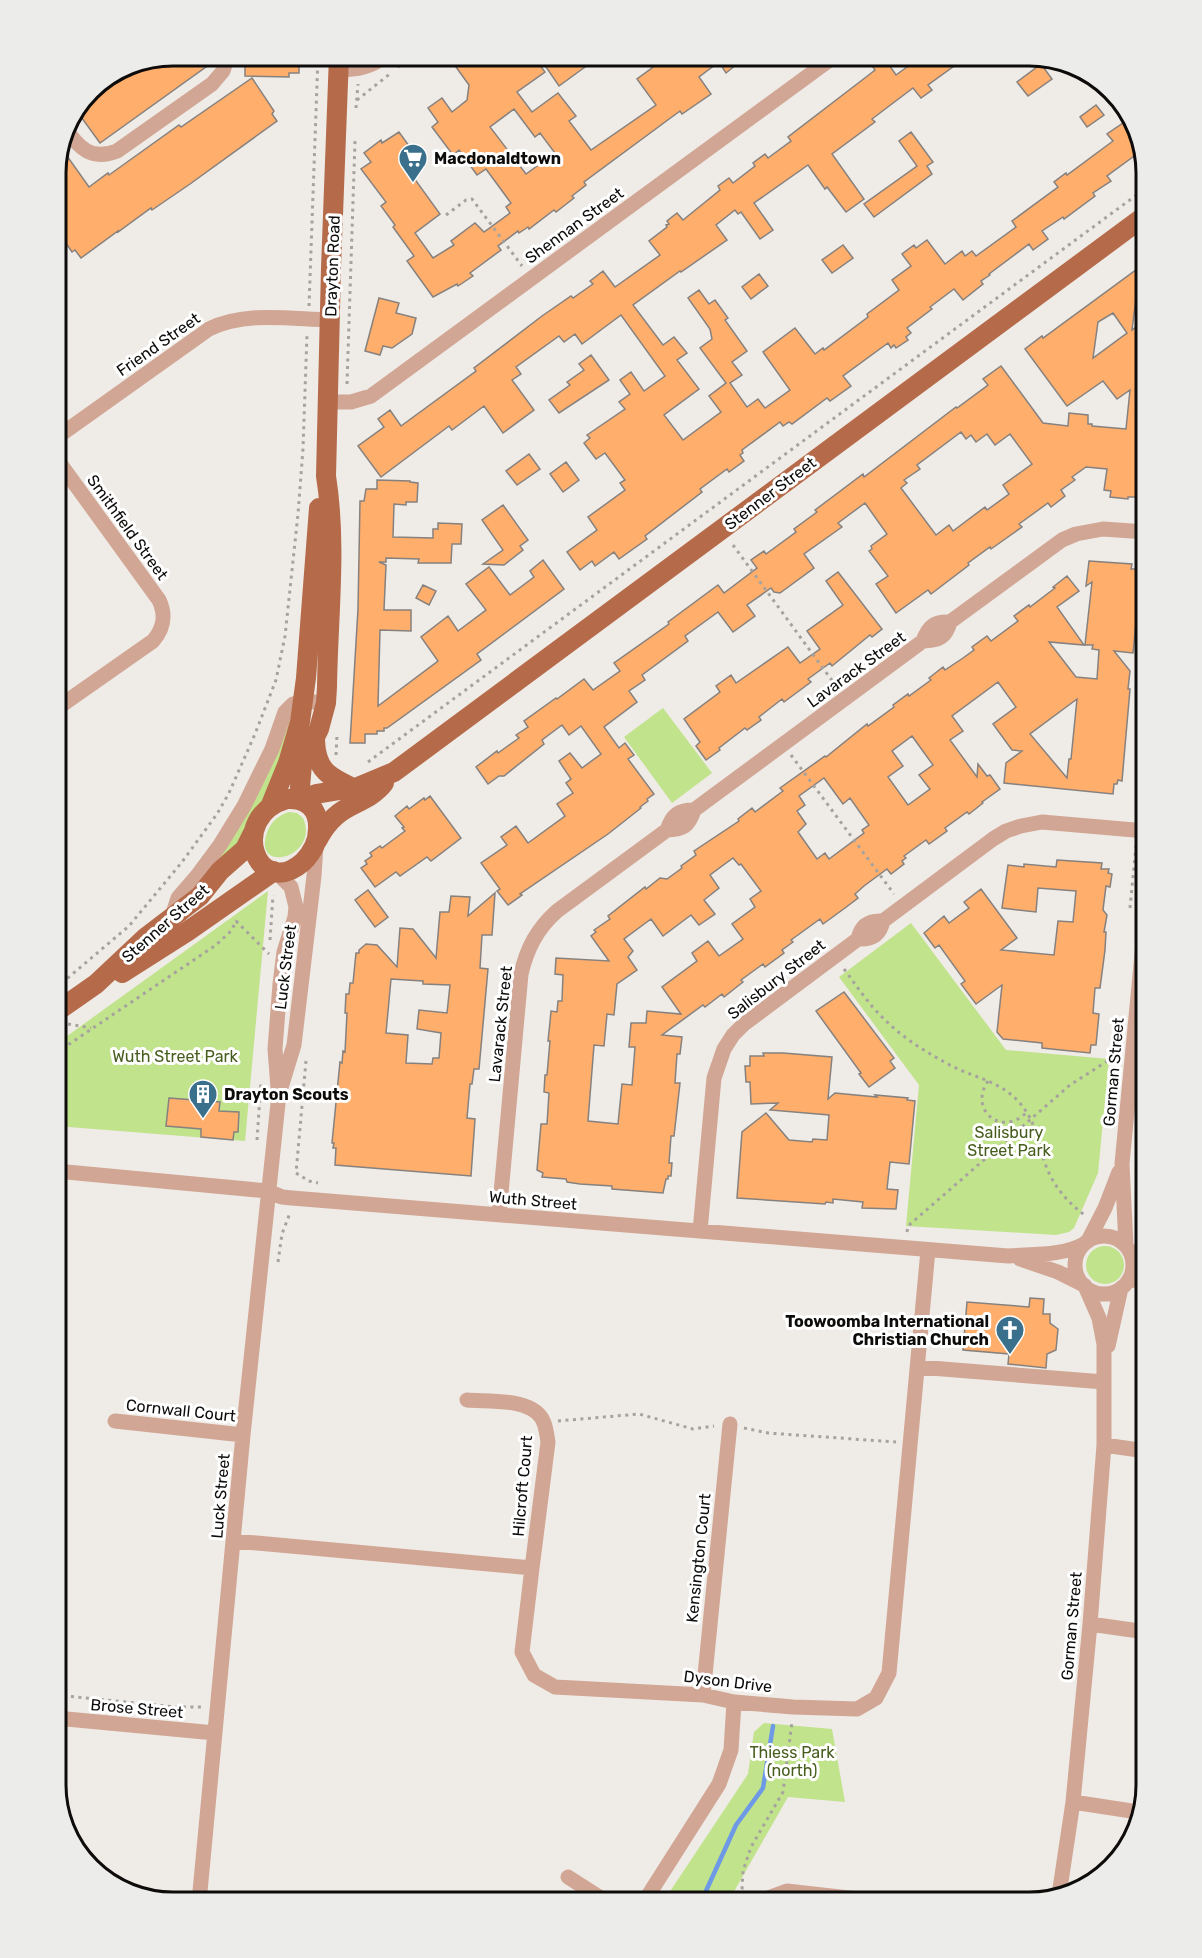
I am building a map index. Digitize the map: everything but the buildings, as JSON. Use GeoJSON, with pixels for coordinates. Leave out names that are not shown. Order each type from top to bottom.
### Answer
{"type":"FeatureCollection","features":[{"type":"Feature","properties":{"kind":"main road","name":"Drayton Road"},"geometry":{"type":"LineString","coordinates":[[270,807],[296,739],[302,701],[320,504],[337,402],[330,320],[330,268],[338,66]]}},
{"type":"Feature","properties":{"kind":"main road","name":"Stenner Street"},"geometry":{"type":"LineString","coordinates":[[301,800],[316,794],[371,783],[394,772],[1136,222]]}},
{"type":"Feature","properties":{"kind":"main road","name":"Drayton Road"},"geometry":{"type":"LineString","coordinates":[[301,800],[302,764],[315,740],[326,703],[332,552],[331,508],[326,476]]}},
{"type":"Feature","properties":{"kind":"main road"},"geometry":{"type":"LineString","coordinates":[[315,740],[316,759],[321,767],[335,779],[353,788]]}},
{"type":"Feature","properties":{"kind":"main road","name":"Stenner Street"},"geometry":{"type":"LineString","coordinates":[[316,842],[334,817],[380,789],[394,772]]}},
{"type":"Feature","properties":{"kind":"main road"},"geometry":{"type":"LineString","coordinates":[[287,799],[301,800],[314,811],[317,817],[318,834],[312,851],[292,869],[275,871],[259,862],[254,854],[252,846],[254,833],[258,822],[270,807],[287,799]]}},
{"type":"Feature","properties":{"kind":"main road","name":"Stenner Street"},"geometry":{"type":"LineString","coordinates":[[66,1012],[145,938],[200,896],[220,871],[245,849],[254,833]]}},
{"type":"Feature","properties":{"kind":"main road","name":"Stenner Street"},"geometry":{"type":"LineString","coordinates":[[96,984],[122,973],[275,871]]}},
{"type":"Feature","properties":{"kind":"street"},"geometry":{"type":"LineString","coordinates":[[72,138],[86,151],[101,155],[117,151],[212,84],[225,66]]}},
{"type":"Feature","properties":{"kind":"street"},"geometry":{"type":"LineString","coordinates":[[347,66],[358,70],[368,66]]}},
{"type":"Feature","properties":{"kind":"street","name":"Shennan Street"},"geometry":{"type":"LineString","coordinates":[[337,402],[357,401],[371,396],[821,66]]}},
{"type":"Feature","properties":{"kind":"street","name":"Friend Street"},"geometry":{"type":"LineString","coordinates":[[66,431],[209,328],[220,323],[245,318],[330,320]]}},
{"type":"Feature","properties":{"kind":"street","name":"Smithfield Street"},"geometry":{"type":"LineString","coordinates":[[66,472],[159,600],[164,613],[164,620],[153,641],[66,702]]}},
{"type":"Feature","properties":{"kind":"street","name":"Lavarack Street"},"geometry":{"type":"LineString","coordinates":[[499,1215],[521,974],[530,945],[546,921],[668,830],[677,830],[686,826],[694,810],[923,641],[942,638],[950,622],[1062,540],[1076,534],[1103,529],[1136,531]]}},
{"type":"Feature","properties":{"kind":"street"},"geometry":{"type":"LineString","coordinates":[[188,931],[176,915],[174,905],[177,898],[209,861],[244,806],[272,749],[285,712],[293,704],[302,701],[326,703]]}},
{"type":"Feature","properties":{"kind":"street","name":"Salisbury Street"},"geometry":{"type":"LineString","coordinates":[[700,1231],[714,1078],[724,1049],[744,1024],[858,939],[866,923],[874,920],[883,921],[993,839],[1021,826],[1042,822],[1136,830]]}},
{"type":"Feature","properties":{"kind":"street","name":"Luck Street"},"geometry":{"type":"LineString","coordinates":[[200,1892],[268,1191],[279,1094],[294,1045],[316,842]]}},
{"type":"Feature","properties":{"kind":"street","name":"Luck Street"},"geometry":{"type":"LineString","coordinates":[[275,871],[291,887],[296,907],[284,952],[274,1049],[279,1094]]}},
{"type":"Feature","properties":{"kind":"street","name":"Gorman Street"},"geometry":{"type":"LineString","coordinates":[[1126,1245],[1122,1164],[1136,1017]]}},
{"type":"Feature","properties":{"kind":"street","name":"Gorman Street"},"geometry":{"type":"LineString","coordinates":[[1086,1242],[1105,1208],[1122,1164]]}},
{"type":"Feature","properties":{"kind":"street","name":"Wuth Street"},"geometry":{"type":"LineString","coordinates":[[66,1172],[268,1191],[282,1197],[1008,1256],[1060,1252],[1076,1248],[1086,1242]]}},
{"type":"Feature","properties":{"kind":"street"},"geometry":{"type":"LineString","coordinates":[[1136,1252],[1117,1239],[1107,1236],[1098,1237],[1086,1242],[1079,1252],[1076,1269],[1085,1286],[1102,1293],[1112,1292],[1136,1281]]}},
{"type":"Feature","properties":{"kind":"street"},"geometry":{"type":"LineString","coordinates":[[1124,1285],[1132,1273],[1133,1263],[1126,1245]]}},
{"type":"Feature","properties":{"kind":"street","name":"Dyson Drive"},"geometry":{"type":"LineString","coordinates":[[532,1568],[522,1652],[534,1675],[555,1687],[703,1695],[734,1702],[793,1707],[857,1709],[876,1698],[888,1673],[928,1250]]}},
{"type":"Feature","properties":{"kind":"street","name":"Wuth Street"},"geometry":{"type":"LineString","coordinates":[[1008,1256],[1052,1270],[1085,1286]]}},
{"type":"Feature","properties":{"kind":"street","name":"Gorman Street"},"geometry":{"type":"LineString","coordinates":[[1105,1358],[1124,1285]]}},
{"type":"Feature","properties":{"kind":"street","name":"Gorman Street"},"geometry":{"type":"LineString","coordinates":[[1060,1887],[1073,1802],[1104,1445],[1105,1358],[1099,1318],[1085,1286]]}},
{"type":"Feature","properties":{"kind":"street"},"geometry":{"type":"LineString","coordinates":[[918,1367],[1104,1382]]}},
{"type":"Feature","properties":{"kind":"street","name":"Hilcroft Court"},"geometry":{"type":"LineString","coordinates":[[466,1400],[522,1404],[537,1411],[544,1423],[548,1442],[532,1568]]}},
{"type":"Feature","properties":{"kind":"street","name":"Cornwall Court"},"geometry":{"type":"LineString","coordinates":[[115,1421],[243,1435]]}},
{"type":"Feature","properties":{"kind":"street","name":"Kensington Court"},"geometry":{"type":"LineString","coordinates":[[703,1695],[730,1424]]}},
{"type":"Feature","properties":{"kind":"street"},"geometry":{"type":"LineString","coordinates":[[1104,1445],[1136,1450]]}},
{"type":"Feature","properties":{"kind":"street"},"geometry":{"type":"LineString","coordinates":[[234,1541],[532,1568]]}},
{"type":"Feature","properties":{"kind":"street"},"geometry":{"type":"LineString","coordinates":[[1090,1624],[1136,1631]]}},
{"type":"Feature","properties":{"kind":"street"},"geometry":{"type":"LineString","coordinates":[[650,1892],[719,1784],[731,1750],[734,1702]]}},
{"type":"Feature","properties":{"kind":"street","name":"Brose Street"},"geometry":{"type":"LineString","coordinates":[[66,1720],[215,1732]]}},
{"type":"Feature","properties":{"kind":"street"},"geometry":{"type":"LineString","coordinates":[[1073,1802],[1132,1811]]}},
{"type":"Feature","properties":{"kind":"street"},"geometry":{"type":"LineString","coordinates":[[568,1877],[591,1892]]}},
{"type":"Feature","properties":{"kind":"path"},"geometry":{"type":"LineString","coordinates":[[66,980],[129,926],[193,848],[217,814],[229,793],[255,734],[276,680],[285,636],[303,449],[318,66]]}},
{"type":"Feature","properties":{"kind":"path"},"geometry":{"type":"LineString","coordinates":[[357,100],[400,66]]}},
{"type":"Feature","properties":{"kind":"path"},"geometry":{"type":"LineString","coordinates":[[356,115],[358,70]]}},
{"type":"Feature","properties":{"kind":"path"},"geometry":{"type":"LineString","coordinates":[[337,402],[355,135]]}},
{"type":"Feature","properties":{"kind":"path"},"geometry":{"type":"LineString","coordinates":[[361,768],[1136,195]]}},
{"type":"Feature","properties":{"kind":"path"},"geometry":{"type":"LineString","coordinates":[[446,215],[466,200],[474,201],[531,278]]}},
{"type":"Feature","properties":{"kind":"path"},"geometry":{"type":"LineString","coordinates":[[66,1046],[216,945],[232,930],[235,920],[269,954]]}},
{"type":"Feature","properties":{"kind":"path"},"geometry":{"type":"LineString","coordinates":[[834,957],[871,1005],[900,1033],[948,1064],[988,1081],[1013,1096],[1027,1112],[1038,1134],[1046,1165],[1054,1182],[1066,1199],[1087,1217]]}},
{"type":"Feature","properties":{"kind":"path"},"geometry":{"type":"LineString","coordinates":[[66,1020],[93,1028]]}},
{"type":"Feature","properties":{"kind":"path"},"geometry":{"type":"LineString","coordinates":[[907,1232],[908,1226],[1030,1118],[1081,1077],[1108,1060],[1116,1060]]}},
{"type":"Feature","properties":{"kind":"path"},"geometry":{"type":"LineString","coordinates":[[256,1149],[261,1080]]}},
{"type":"Feature","properties":{"kind":"path"},"geometry":{"type":"LineString","coordinates":[[988,1081],[981,1099],[988,1115],[999,1122],[1011,1123],[1022,1118],[1027,1112]]}},
{"type":"Feature","properties":{"kind":"path"},"geometry":{"type":"LineString","coordinates":[[66,1696],[176,1707],[218,1708]]}},
{"type":"Feature","properties":{"kind":"path"},"geometry":{"type":"LineString","coordinates":[[740,1892],[743,1871],[751,1846],[783,1792],[793,1707]]}},
{"type":"Feature","properties":{"kind":"green space"},"geometry":{"type":"Polygon","coordinates":[[[663,708],[712,773],[672,803],[624,737],[663,708]]]}},
{"type":"Feature","properties":{"kind":"green space"},"geometry":{"type":"Polygon","coordinates":[[[288,720],[294,722],[282,761],[245,837],[212,874],[288,720]]]}},
{"type":"Feature","properties":{"kind":"green space"},"geometry":{"type":"Polygon","coordinates":[[[289,812],[297,813],[303,818],[306,832],[295,852],[275,857],[268,853],[265,844],[268,830],[276,819],[289,812]]]}},
{"type":"Feature","properties":{"kind":"green space","name":"Wuth Street Park"},"geometry":{"type":"Polygon","coordinates":[[[268,891],[245,1141],[66,1127],[66,1037],[268,891]]]}},
{"type":"Feature","properties":{"kind":"green space","name":"Salisbury Street Park"},"geometry":{"type":"Polygon","coordinates":[[[911,923],[1006,1050],[1109,1059],[1098,1173],[1074,1228],[1069,1232],[1056,1235],[906,1226],[919,1085],[839,977],[911,923]]]}},
{"type":"Feature","properties":{"kind":"green space"},"geometry":{"type":"Polygon","coordinates":[[[1105,1246],[1112,1247],[1118,1252],[1123,1258],[1123,1272],[1118,1278],[1112,1283],[1105,1284],[1098,1283],[1092,1278],[1087,1272],[1086,1265],[1087,1258],[1092,1252],[1098,1247],[1105,1246]]]}},
{"type":"Feature","properties":{"kind":"green space","name":"Thiess Park (north)"},"geometry":{"type":"Polygon","coordinates":[[[764,1723],[832,1729],[845,1802],[788,1797],[734,1892],[670,1892],[748,1774],[754,1732],[764,1723]]]}},
{"type":"Feature","properties":{"kind":"waterway"},"geometry":{"type":"LineString","coordinates":[[706,1892],[736,1825],[763,1788],[773,1726]]}},
{"type":"Feature","properties":{"kind":"place","name":"Macdonaldtown"},"geometry":{"type":"Point","coordinates":[413,184]}},
{"type":"Feature","properties":{"kind":"place","name":"Drayton Scouts"},"geometry":{"type":"Point","coordinates":[203,1120]}},
{"type":"Feature","properties":{"kind":"place","name":"Toowoomba International Christian Church"},"geometry":{"type":"Point","coordinates":[1010,1356]}}]}
